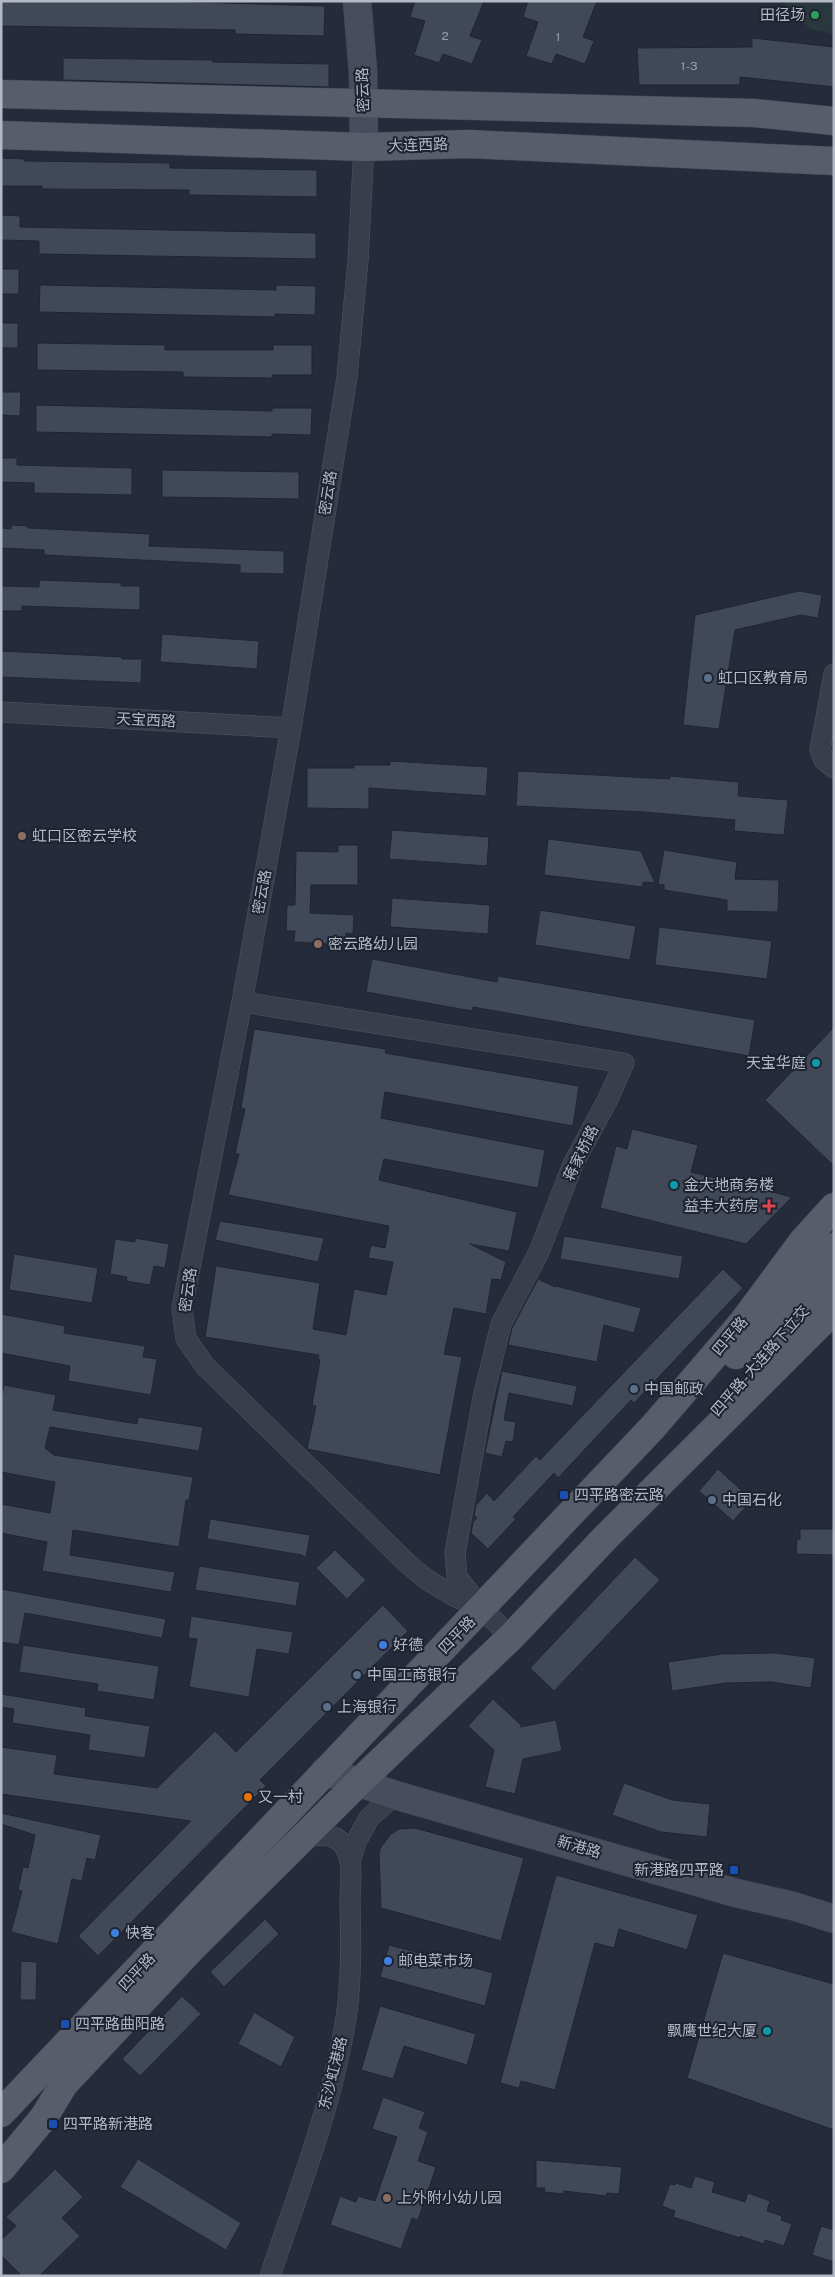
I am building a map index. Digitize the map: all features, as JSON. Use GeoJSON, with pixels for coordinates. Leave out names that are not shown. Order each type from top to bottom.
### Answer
{"type":"FeatureCollection","features":[{"type":"Feature","properties":{"kind":"main road"},"geometry":{"type":"LineString","coordinates":[[1,94],[754,113],[834,120]]}},
{"type":"Feature","properties":{"kind":"main road","name":"大连西路"},"geometry":{"type":"LineString","coordinates":[[1,135],[364,147],[468,144],[834,161]]}},
{"type":"Feature","properties":{"kind":"main road","name":"四平路"},"geometry":{"type":"LineString","coordinates":[[1,2113],[653,1427],[743,1322],[803,1240],[834,1207]]}},
{"type":"Feature","properties":{"kind":"main road","name":"四平路-大连路下立交"},"geometry":{"type":"LineString","coordinates":[[653,1427],[710,1380],[754,1338],[795,1288],[834,1247]]}},
{"type":"Feature","properties":{"kind":"main road","name":"四平路-大连路下立交"},"geometry":{"type":"LineString","coordinates":[[694,1449],[719,1403],[834,1279]]}},
{"type":"Feature","properties":{"kind":"main road","name":"四平路"},"geometry":{"type":"LineString","coordinates":[[1,2169],[44,2117],[64,2084],[193,1947],[358,1783],[511,1637],[608,1536],[834,1310]]}},
{"type":"Feature","properties":{"kind":"street","name":"密云路"},"geometry":{"type":"LineString","coordinates":[[357,1],[364,104],[364,147],[358,260],[347,377],[291,728],[242,1002],[182,1308],[186,1339],[206,1367],[408,1564],[440,1588],[482,1609],[511,1637]]}},
{"type":"Feature","properties":{"kind":"street"},"geometry":{"type":"LineString","coordinates":[[834,674],[820,750],[824,760],[834,768]]}},
{"type":"Feature","properties":{"kind":"street","name":"天宝西路"},"geometry":{"type":"LineString","coordinates":[[1,712],[291,728]]}},
{"type":"Feature","properties":{"kind":"street","name":"蒋家桥路"},"geometry":{"type":"LineString","coordinates":[[242,1002],[624,1063],[608,1100],[573,1164],[539,1252],[501,1324],[483,1398],[456,1553],[457,1577],[482,1609]]}},
{"type":"Feature","properties":{"kind":"street","name":"新港路"},"geometry":{"type":"LineString","coordinates":[[325,1772],[395,1795],[736,1893],[793,1906],[834,1919]]}},
{"type":"Feature","properties":{"kind":"street","name":"东沙虹港路"},"geometry":{"type":"LineString","coordinates":[[350,1862],[356,1842],[368,1818],[395,1795]]}},
{"type":"Feature","properties":{"kind":"street","name":"东沙虹港路"},"geometry":{"type":"LineString","coordinates":[[270,2276],[317,2134],[337,2064],[345,2028],[349,1992],[351,1937],[350,1862],[346,1849],[340,1841],[332,1836],[306,1836]]}},
{"type":"Feature","properties":{"kind":"shaded area","name":"田径场"},"geometry":{"type":"Polygon","coordinates":[[[783,1],[834,1],[834,34],[810,29],[783,1]]]}},
{"type":"Feature","properties":{"kind":"building"},"geometry":{"type":"Polygon","coordinates":[[[1,1],[158,1],[325,6],[324,36],[235,34],[235,30],[1,26],[1,1]]]}},
{"type":"Feature","properties":{"kind":"building"},"geometry":{"type":"Polygon","coordinates":[[[415,1],[484,1],[470,36],[482,40],[472,64],[443,54],[439,63],[414,55],[425,21],[410,17],[415,1]]]}},
{"type":"Feature","properties":{"kind":"building"},"geometry":{"type":"Polygon","coordinates":[[[528,1],[597,1],[583,37],[594,41],[585,64],[556,54],[552,64],[526,56],[538,22],[523,17],[528,1]]]}},
{"type":"Feature","properties":{"kind":"building"},"geometry":{"type":"Polygon","coordinates":[[[752,38],[834,47],[834,87],[740,77],[740,85],[639,85],[637,48],[752,47],[752,38]]]}},
{"type":"Feature","properties":{"kind":"building"},"geometry":{"type":"Polygon","coordinates":[[[63,58],[329,64],[329,87],[63,80],[63,58]]]}},
{"type":"Feature","properties":{"kind":"building"},"geometry":{"type":"Polygon","coordinates":[[[1,158],[24,159],[24,161],[170,163],[170,168],[317,170],[317,197],[189,195],[189,190],[42,189],[42,186],[1,186],[1,158]]]}},
{"type":"Feature","properties":{"kind":"building"},"geometry":{"type":"Polygon","coordinates":[[[1,215],[20,216],[20,227],[316,233],[316,259],[39,254],[39,241],[1,240],[1,215]]]}},
{"type":"Feature","properties":{"kind":"building"},"geometry":{"type":"Polygon","coordinates":[[[1,269],[19,269],[19,294],[1,294],[1,269]]]}},
{"type":"Feature","properties":{"kind":"building"},"geometry":{"type":"Polygon","coordinates":[[[40,285],[276,290],[276,285],[316,286],[315,315],[275,314],[275,317],[39,312],[40,285]]]}},
{"type":"Feature","properties":{"kind":"building"},"geometry":{"type":"Polygon","coordinates":[[[1,323],[18,323],[18,348],[1,348],[1,323]]]}},
{"type":"Feature","properties":{"kind":"building"},"geometry":{"type":"Polygon","coordinates":[[[37,343],[165,345],[165,350],[273,350],[273,345],[312,345],[312,375],[272,375],[272,378],[183,377],[183,372],[37,370],[37,343]]]}},
{"type":"Feature","properties":{"kind":"building"},"geometry":{"type":"Polygon","coordinates":[[[1,392],[21,392],[20,416],[1,415],[1,392]]]}},
{"type":"Feature","properties":{"kind":"building"},"geometry":{"type":"Polygon","coordinates":[[[36,405],[272,411],[272,408],[312,408],[311,435],[272,434],[272,437],[36,432],[36,405]]]}},
{"type":"Feature","properties":{"kind":"building"},"geometry":{"type":"Polygon","coordinates":[[[1,458],[17,458],[17,465],[132,468],[132,495],[34,493],[34,483],[1,482],[1,458]]]}},
{"type":"Feature","properties":{"kind":"building"},"geometry":{"type":"Polygon","coordinates":[[[162,470],[299,472],[299,499],[162,497],[162,470]]]}},
{"type":"Feature","properties":{"kind":"building"},"geometry":{"type":"Polygon","coordinates":[[[11,525],[28,526],[28,528],[150,534],[149,546],[284,551],[284,574],[240,573],[240,565],[44,555],[44,550],[1,548],[1,528],[11,529],[11,525]]]}},
{"type":"Feature","properties":{"kind":"building"},"geometry":{"type":"Polygon","coordinates":[[[39,580],[121,583],[121,586],[140,586],[140,610],[22,606],[22,611],[1,611],[1,586],[39,587],[39,580]]]}},
{"type":"Feature","properties":{"kind":"building","name":"虹口区教育局"},"geometry":{"type":"Polygon","coordinates":[[[799,591],[822,595],[818,618],[801,615],[735,630],[719,729],[683,725],[695,615],[799,591]]]}},
{"type":"Feature","properties":{"kind":"building"},"geometry":{"type":"Polygon","coordinates":[[[162,634],[259,641],[257,669],[160,662],[162,634]]]}},
{"type":"Feature","properties":{"kind":"building"},"geometry":{"type":"Polygon","coordinates":[[[1,651],[142,659],[141,683],[1,677],[1,651]]]}},
{"type":"Feature","properties":{"kind":"building"},"geometry":{"type":"Polygon","coordinates":[[[390,761],[488,767],[486,796],[369,788],[369,809],[307,808],[307,768],[354,768],[354,765],[390,765],[390,761]]]}},
{"type":"Feature","properties":{"kind":"building"},"geometry":{"type":"Polygon","coordinates":[[[518,771],[670,779],[670,776],[739,782],[738,796],[788,800],[784,835],[734,831],[735,820],[644,812],[516,806],[518,771]]]}},
{"type":"Feature","properties":{"kind":"building"},"geometry":{"type":"Polygon","coordinates":[[[392,830],[489,837],[487,866],[389,859],[392,830]]]}},
{"type":"Feature","properties":{"kind":"building"},"geometry":{"type":"Polygon","coordinates":[[[548,839],[641,851],[655,883],[643,882],[643,887],[544,875],[548,839]]]}},
{"type":"Feature","properties":{"kind":"building"},"geometry":{"type":"Polygon","coordinates":[[[338,845],[358,845],[358,885],[311,885],[310,913],[354,915],[353,934],[346,933],[345,945],[294,942],[295,931],[286,931],[287,905],[295,905],[296,851],[338,852],[338,845]]]}},
{"type":"Feature","properties":{"kind":"building"},"geometry":{"type":"Polygon","coordinates":[[[664,850],[737,862],[735,879],[779,880],[778,912],[727,911],[727,900],[664,890],[664,885],[658,884],[664,850]]]}},
{"type":"Feature","properties":{"kind":"building"},"geometry":{"type":"Polygon","coordinates":[[[392,898],[490,905],[488,934],[390,927],[392,898]]]}},
{"type":"Feature","properties":{"kind":"building"},"geometry":{"type":"Polygon","coordinates":[[[540,910],[636,926],[630,960],[535,945],[540,910]]]}},
{"type":"Feature","properties":{"kind":"building"},"geometry":{"type":"Polygon","coordinates":[[[659,927],[772,941],[767,979],[655,965],[659,927]]]}},
{"type":"Feature","properties":{"kind":"building"},"geometry":{"type":"Polygon","coordinates":[[[372,959],[497,982],[498,976],[755,1020],[749,1056],[473,1007],[472,1011],[366,992],[372,959]]]}},
{"type":"Feature","properties":{"kind":"building","name":"天宝华庭"},"geometry":{"type":"Polygon","coordinates":[[[834,1027],[834,1166],[765,1100],[834,1027]]]}},
{"type":"Feature","properties":{"kind":"building"},"geometry":{"type":"Polygon","coordinates":[[[254,1029],[386,1049],[385,1053],[579,1086],[573,1126],[385,1092],[381,1118],[545,1150],[538,1188],[384,1159],[379,1180],[517,1212],[509,1251],[470,1244],[506,1262],[501,1280],[492,1279],[486,1314],[454,1308],[444,1354],[462,1357],[440,1475],[307,1449],[316,1406],[312,1405],[320,1360],[318,1359],[319,1355],[205,1337],[216,1266],[320,1283],[313,1329],[346,1335],[354,1289],[386,1295],[393,1262],[368,1258],[371,1245],[385,1248],[389,1226],[228,1195],[239,1154],[235,1154],[245,1109],[241,1108],[254,1029]]]}},
{"type":"Feature","properties":{"kind":"building","name":"金大地商务楼"},"geometry":{"type":"Polygon","coordinates":[[[632,1129],[698,1145],[691,1172],[792,1197],[746,1244],[600,1208],[616,1146],[627,1149],[632,1129]]]}},
{"type":"Feature","properties":{"kind":"building"},"geometry":{"type":"Polygon","coordinates":[[[220,1221],[324,1238],[318,1262],[215,1240],[220,1221]]]}},
{"type":"Feature","properties":{"kind":"building"},"geometry":{"type":"Polygon","coordinates":[[[564,1236],[683,1256],[679,1279],[560,1259],[564,1236]]]}},
{"type":"Feature","properties":{"kind":"building"},"geometry":{"type":"Polygon","coordinates":[[[135,1238],[169,1244],[165,1268],[154,1266],[150,1285],[126,1281],[127,1277],[110,1274],[115,1239],[135,1242],[135,1238]]]}},
{"type":"Feature","properties":{"kind":"building"},"geometry":{"type":"Polygon","coordinates":[[[14,1254],[98,1268],[92,1303],[9,1290],[14,1254]]]}},
{"type":"Feature","properties":{"kind":"building"},"geometry":{"type":"Polygon","coordinates":[[[723,1269],[743,1288],[634,1403],[631,1400],[558,1478],[554,1473],[513,1517],[516,1519],[488,1549],[471,1533],[473,1522],[477,1518],[474,1515],[476,1505],[487,1493],[494,1501],[536,1456],[540,1460],[723,1269]]]}},
{"type":"Feature","properties":{"kind":"building"},"geometry":{"type":"Polygon","coordinates":[[[538,1279],[555,1287],[641,1308],[634,1333],[604,1325],[597,1362],[508,1345],[512,1328],[538,1279]]]}},
{"type":"Feature","properties":{"kind":"building"},"geometry":{"type":"Polygon","coordinates":[[[1,1314],[65,1326],[64,1333],[145,1346],[143,1357],[157,1359],[151,1395],[68,1381],[70,1366],[1,1353],[1,1314]]]}},
{"type":"Feature","properties":{"kind":"building"},"geometry":{"type":"Polygon","coordinates":[[[502,1371],[577,1386],[573,1406],[509,1393],[504,1420],[516,1422],[513,1442],[506,1441],[502,1457],[485,1453],[502,1371]]]}},
{"type":"Feature","properties":{"kind":"building"},"geometry":{"type":"Polygon","coordinates":[[[4,1385],[56,1395],[53,1410],[137,1424],[138,1417],[203,1427],[199,1451],[50,1427],[45,1448],[54,1455],[193,1477],[189,1500],[186,1500],[179,1547],[73,1530],[70,1555],[175,1572],[171,1592],[42,1571],[47,1542],[1,1533],[1,1504],[50,1513],[55,1482],[1,1472],[1,1399],[4,1385]]]}},
{"type":"Feature","properties":{"kind":"building"},"geometry":{"type":"Polygon","coordinates":[[[718,1469],[752,1500],[733,1521],[699,1491],[718,1469]]]}},
{"type":"Feature","properties":{"kind":"building"},"geometry":{"type":"Polygon","coordinates":[[[210,1519],[310,1535],[306,1558],[302,1555],[207,1539],[210,1519]]]}},
{"type":"Feature","properties":{"kind":"building"},"geometry":{"type":"Polygon","coordinates":[[[800,1529],[834,1529],[834,1555],[796,1554],[797,1539],[800,1539],[800,1529]]]}},
{"type":"Feature","properties":{"kind":"building"},"geometry":{"type":"Polygon","coordinates":[[[335,1550],[366,1580],[347,1599],[316,1568],[335,1550]]]}},
{"type":"Feature","properties":{"kind":"building"},"geometry":{"type":"Polygon","coordinates":[[[635,1557],[660,1580],[554,1691],[530,1668],[635,1557]]]}},
{"type":"Feature","properties":{"kind":"building"},"geometry":{"type":"Polygon","coordinates":[[[199,1566],[300,1582],[296,1606],[195,1590],[199,1566]]]}},
{"type":"Feature","properties":{"kind":"building"},"geometry":{"type":"Polygon","coordinates":[[[1,1589],[166,1619],[162,1638],[25,1613],[19,1645],[1,1642],[1,1589]]]}},
{"type":"Feature","properties":{"kind":"building"},"geometry":{"type":"Polygon","coordinates":[[[383,1605],[408,1631],[260,1780],[266,1786],[98,1956],[78,1936],[191,1821],[1,1794],[1,1747],[57,1755],[54,1774],[157,1788],[215,1731],[236,1752],[383,1605]]]}},
{"type":"Feature","properties":{"kind":"building"},"geometry":{"type":"Polygon","coordinates":[[[191,1616],[293,1632],[289,1654],[257,1649],[249,1697],[189,1687],[197,1639],[188,1638],[191,1616]]]}},
{"type":"Feature","properties":{"kind":"building"},"geometry":{"type":"Polygon","coordinates":[[[23,1645],[159,1666],[154,1700],[97,1691],[98,1684],[19,1672],[23,1645]]]}},
{"type":"Feature","properties":{"kind":"building"},"geometry":{"type":"Polygon","coordinates":[[[775,1653],[815,1658],[811,1688],[771,1682],[726,1683],[672,1691],[668,1662],[722,1654],[775,1653]]]}},
{"type":"Feature","properties":{"kind":"building"},"geometry":{"type":"Polygon","coordinates":[[[1,1694],[86,1708],[85,1716],[150,1726],[145,1758],[88,1750],[90,1735],[12,1723],[14,1709],[1,1707],[1,1694]]]}},
{"type":"Feature","properties":{"kind":"building"},"geometry":{"type":"Polygon","coordinates":[[[493,1699],[522,1726],[520,1727],[556,1720],[562,1751],[523,1759],[515,1794],[485,1787],[494,1750],[468,1726],[493,1699]]]}},
{"type":"Feature","properties":{"kind":"building"},"geometry":{"type":"Polygon","coordinates":[[[624,1783],[672,1800],[710,1804],[707,1837],[661,1832],[612,1815],[624,1783]]]}},
{"type":"Feature","properties":{"kind":"building"},"geometry":{"type":"Polygon","coordinates":[[[1,1813],[101,1835],[95,1860],[87,1858],[82,1881],[72,1879],[58,1944],[11,1932],[22,1891],[18,1890],[23,1867],[28,1868],[35,1835],[1,1824],[1,1813]]]}},
{"type":"Feature","properties":{"kind":"building"},"geometry":{"type":"Polygon","coordinates":[[[415,1828],[524,1858],[501,1941],[381,1908],[379,1853],[381,1847],[391,1834],[399,1829],[415,1828]]]}},
{"type":"Feature","properties":{"kind":"building"},"geometry":{"type":"Polygon","coordinates":[[[556,1875],[698,1915],[687,1950],[619,1929],[614,1948],[595,1943],[555,2090],[521,2081],[519,2088],[500,2083],[556,1875]]]}},
{"type":"Feature","properties":{"kind":"building"},"geometry":{"type":"Polygon","coordinates":[[[265,1919],[279,1934],[224,1987],[210,1972],[265,1919]]]}},
{"type":"Feature","properties":{"kind":"building"},"geometry":{"type":"Polygon","coordinates":[[[389,1945],[493,1973],[485,2006],[380,1977],[389,1945]]]}},
{"type":"Feature","properties":{"kind":"building","name":"飘鹰世纪大厦"},"geometry":{"type":"Polygon","coordinates":[[[723,1953],[834,1984],[834,2130],[687,2078],[723,1953]]]}},
{"type":"Feature","properties":{"kind":"building"},"geometry":{"type":"Polygon","coordinates":[[[21,1961],[37,1962],[36,2000],[20,2000],[21,1961]]]}},
{"type":"Feature","properties":{"kind":"building"},"geometry":{"type":"Polygon","coordinates":[[[182,1996],[201,2014],[140,2076],[122,2059],[182,1996]]]}},
{"type":"Feature","properties":{"kind":"building"},"geometry":{"type":"Polygon","coordinates":[[[380,2006],[476,2034],[467,2065],[404,2046],[393,2079],[361,2070],[380,2006]]]}},
{"type":"Feature","properties":{"kind":"building"},"geometry":{"type":"Polygon","coordinates":[[[254,2012],[295,2037],[281,2067],[238,2044],[254,2012]]]}},
{"type":"Feature","properties":{"kind":"building"},"geometry":{"type":"Polygon","coordinates":[[[383,2097],[425,2112],[419,2128],[428,2132],[418,2161],[436,2167],[418,2220],[412,2218],[401,2249],[330,2225],[340,2196],[356,2202],[358,2196],[375,2201],[397,2137],[372,2129],[383,2097]]]}},
{"type":"Feature","properties":{"kind":"building"},"geometry":{"type":"Polygon","coordinates":[[[138,2159],[241,2223],[226,2250],[120,2187],[138,2159]]]}},
{"type":"Feature","properties":{"kind":"building"},"geometry":{"type":"Polygon","coordinates":[[[536,2160],[622,2167],[619,2194],[607,2193],[606,2196],[564,2191],[564,2194],[544,2192],[545,2188],[536,2188],[536,2160]]]}},
{"type":"Feature","properties":{"kind":"building"},"geometry":{"type":"Polygon","coordinates":[[[55,2169],[83,2197],[62,2218],[80,2236],[39,2276],[22,2276],[1,2255],[1,2240],[16,2226],[6,2217],[55,2169]]]}},
{"type":"Feature","properties":{"kind":"building"},"geometry":{"type":"Polygon","coordinates":[[[695,2176],[715,2182],[712,2192],[745,2202],[748,2193],[770,2201],[767,2211],[782,2216],[781,2220],[792,2224],[784,2246],[765,2240],[764,2244],[740,2236],[740,2238],[673,2217],[675,2211],[662,2206],[670,2184],[675,2185],[676,2183],[691,2188],[695,2176]]]}},
{"type":"Feature","properties":{"kind":"building"},"geometry":{"type":"Polygon","coordinates":[[[821,2226],[834,2230],[834,2262],[812,2255],[821,2226]]]}},
{"type":"Feature","properties":{"kind":"place","name":"田径场"},"geometry":{"type":"Point","coordinates":[815,15]}},
{"type":"Feature","properties":{"kind":"place","name":"虹口区教育局"},"geometry":{"type":"Point","coordinates":[708,678]}},
{"type":"Feature","properties":{"kind":"place","name":"虹口区密云学校"},"geometry":{"type":"Point","coordinates":[22,836]}},
{"type":"Feature","properties":{"kind":"place","name":"密云路幼儿园"},"geometry":{"type":"Point","coordinates":[318,944]}},
{"type":"Feature","properties":{"kind":"place","name":"天宝华庭"},"geometry":{"type":"Point","coordinates":[816,1063]}},
{"type":"Feature","properties":{"kind":"place","name":"金大地商务楼"},"geometry":{"type":"Point","coordinates":[674,1185]}},
{"type":"Feature","properties":{"kind":"place","name":"益丰大药房"},"geometry":{"type":"Point","coordinates":[769,1206]}},
{"type":"Feature","properties":{"kind":"place","name":"中国邮政"},"geometry":{"type":"Point","coordinates":[634,1389]}},
{"type":"Feature","properties":{"kind":"place","name":"四平路密云路"},"geometry":{"type":"Point","coordinates":[564,1495]}},
{"type":"Feature","properties":{"kind":"place","name":"中国石化"},"geometry":{"type":"Point","coordinates":[712,1500]}},
{"type":"Feature","properties":{"kind":"place","name":"好德"},"geometry":{"type":"Point","coordinates":[383,1645]}},
{"type":"Feature","properties":{"kind":"place","name":"中国工商银行"},"geometry":{"type":"Point","coordinates":[357,1675]}},
{"type":"Feature","properties":{"kind":"place","name":"上海银行"},"geometry":{"type":"Point","coordinates":[327,1707]}},
{"type":"Feature","properties":{"kind":"place","name":"又一村"},"geometry":{"type":"Point","coordinates":[248,1797]}},
{"type":"Feature","properties":{"kind":"place","name":"新港路四平路"},"geometry":{"type":"Point","coordinates":[734,1870]}},
{"type":"Feature","properties":{"kind":"place","name":"快客"},"geometry":{"type":"Point","coordinates":[115,1933]}},
{"type":"Feature","properties":{"kind":"place","name":"邮电菜市场"},"geometry":{"type":"Point","coordinates":[388,1961]}},
{"type":"Feature","properties":{"kind":"place","name":"四平路曲阳路"},"geometry":{"type":"Point","coordinates":[65,2024]}},
{"type":"Feature","properties":{"kind":"place","name":"飘鹰世纪大厦"},"geometry":{"type":"Point","coordinates":[767,2031]}},
{"type":"Feature","properties":{"kind":"place","name":"四平路新港路"},"geometry":{"type":"Point","coordinates":[53,2124]}},
{"type":"Feature","properties":{"kind":"place","name":"上外附小幼儿园"},"geometry":{"type":"Point","coordinates":[387,2198]}}]}
